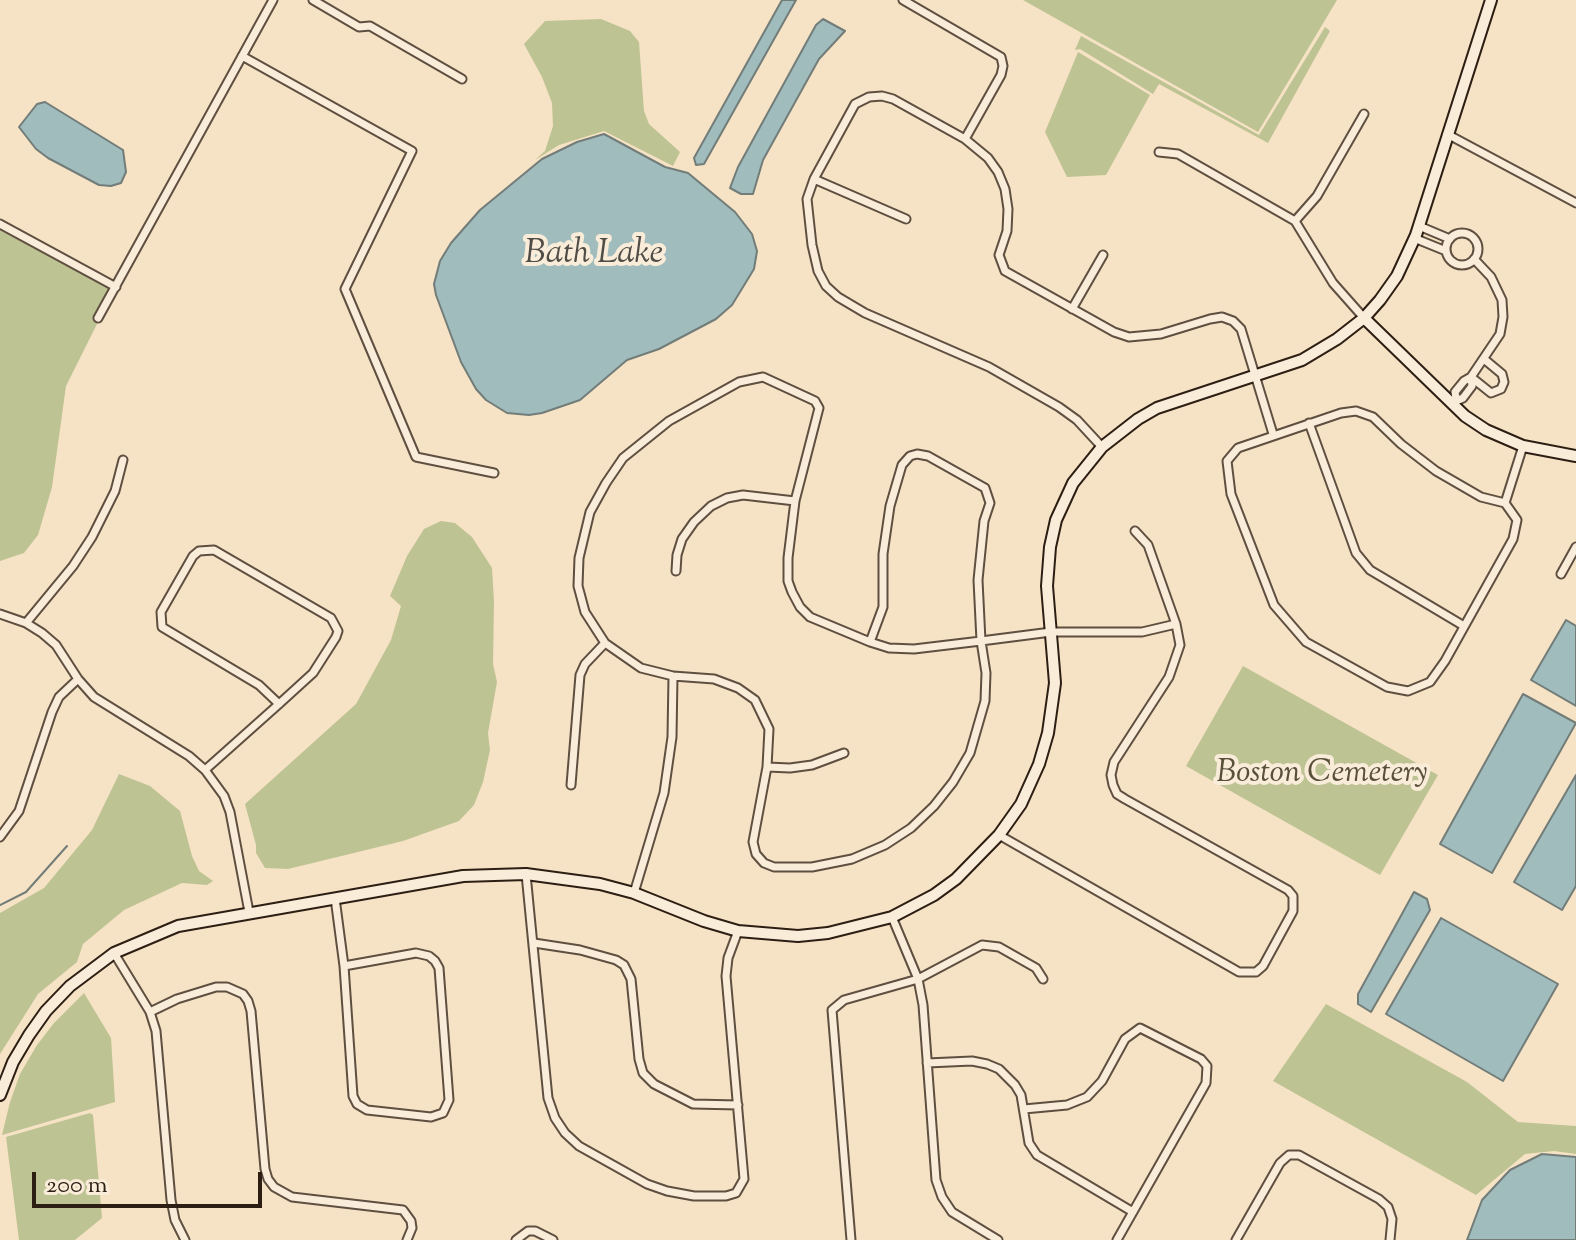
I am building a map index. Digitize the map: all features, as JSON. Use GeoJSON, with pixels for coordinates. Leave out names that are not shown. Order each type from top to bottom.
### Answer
{"type":"FeatureCollection","features":[{"type":"Feature","properties":{"kind":"street"},"geometry":{"type":"LineString","coordinates":[[98,318],[273,0]]}},
{"type":"Feature","properties":{"kind":"street"},"geometry":{"type":"LineString","coordinates":[[313,0],[359,27],[370,26],[462,79]]}},
{"type":"Feature","properties":{"kind":"street"},"geometry":{"type":"LineString","coordinates":[[903,0],[1001,57],[1001,75],[965,139]]}},
{"type":"Feature","properties":{"kind":"street"},"geometry":{"type":"LineString","coordinates":[[0,1095],[13,1062],[46,1011],[80,977],[114,953],[178,926],[463,876],[526,874],[566,877],[634,893],[704,921],[738,931],[780,936],[828,933],[892,917],[934,895],[956,879],[999,835],[1021,804],[1031,785],[1048,733],[1055,683],[1047,586],[1050,547],[1056,520],[1073,483],[1102,447],[1157,408],[1257,376],[1315,353],[1364,318],[1397,276],[1419,226],[1491,0]]}},
{"type":"Feature","properties":{"kind":"street"},"geometry":{"type":"LineString","coordinates":[[242,56],[412,151],[345,289],[416,457],[494,473]]}},
{"type":"Feature","properties":{"kind":"street"},"geometry":{"type":"LineString","coordinates":[[1102,447],[1077,420],[1010,379],[899,330],[838,297],[826,286],[818,271],[812,245],[807,199],[814,179],[855,104],[869,97],[893,99],[965,139],[988,158],[1005,189],[1007,231],[999,255],[1005,271],[1114,332],[1129,337],[1161,334],[1222,317],[1233,321],[1241,329],[1273,434]]}},
{"type":"Feature","properties":{"kind":"street"},"geometry":{"type":"LineString","coordinates":[[1295,221],[1317,196],[1364,114]]}},
{"type":"Feature","properties":{"kind":"street"},"geometry":{"type":"LineString","coordinates":[[1447,134],[1576,203]]}},
{"type":"Feature","properties":{"kind":"street"},"geometry":{"type":"LineString","coordinates":[[1159,152],[1178,154],[1295,221],[1333,283],[1364,318],[1486,430],[1523,446],[1576,456]]}},
{"type":"Feature","properties":{"kind":"street"},"geometry":{"type":"LineString","coordinates":[[814,179],[906,219]]}},
{"type":"Feature","properties":{"kind":"street"},"geometry":{"type":"LineString","coordinates":[[0,224],[116,287]]}},
{"type":"Feature","properties":{"kind":"street"},"geometry":{"type":"LineString","coordinates":[[1419,226],[1450,239]]}},
{"type":"Feature","properties":{"kind":"street"},"geometry":{"type":"LineString","coordinates":[[1461,233],[1472,237],[1478,248],[1474,259],[1469,263],[1457,264],[1446,251],[1450,239],[1461,233]]}},
{"type":"Feature","properties":{"kind":"street"},"geometry":{"type":"LineString","coordinates":[[1414,238],[1446,251]]}},
{"type":"Feature","properties":{"kind":"street"},"geometry":{"type":"LineString","coordinates":[[1072,309],[1103,255]]}},
{"type":"Feature","properties":{"kind":"street"},"geometry":{"type":"LineString","coordinates":[[1454,403],[1463,398],[1472,386],[1471,377],[1500,334],[1503,317],[1502,300],[1491,277],[1474,259]]}},
{"type":"Feature","properties":{"kind":"street"},"geometry":{"type":"LineString","coordinates":[[1471,377],[1491,393],[1501,389],[1504,382],[1502,374],[1484,359]]}},
{"type":"Feature","properties":{"kind":"street"},"geometry":{"type":"LineString","coordinates":[[870,642],[883,607],[883,554],[890,506],[902,465],[910,456],[928,456],[985,488],[989,494],[978,580],[981,641],[986,673],[985,701],[970,753],[934,806],[911,828],[885,845],[852,859],[812,867],[774,867],[764,863],[756,854],[753,842],[767,767],[769,729],[755,700],[738,688],[714,679],[673,676],[641,668],[605,643],[585,612],[578,586],[584,533],[590,512],[623,458],[646,438],[669,421],[739,382],[763,377],[815,401],[819,408],[795,501],[788,558],[788,581],[792,592],[810,617],[870,642],[889,648],[914,649],[981,641],[1051,632],[1142,632],[1176,624]]}},
{"type":"Feature","properties":{"kind":"street"},"geometry":{"type":"LineString","coordinates":[[1356,411],[1373,417],[1436,471],[1481,497],[1505,503],[1517,520],[1513,539],[1445,661],[1430,682],[1408,691],[1387,687],[1306,642],[1274,605],[1231,494],[1227,461],[1238,448],[1309,423],[1356,411]]}},
{"type":"Feature","properties":{"kind":"street"},"geometry":{"type":"LineString","coordinates":[[1309,423],[1356,553],[1370,570],[1464,626]]}},
{"type":"Feature","properties":{"kind":"street"},"geometry":{"type":"LineString","coordinates":[[1505,503],[1523,446]]}},
{"type":"Feature","properties":{"kind":"street"},"geometry":{"type":"LineString","coordinates":[[26,623],[73,566],[92,537],[115,491],[123,460]]}},
{"type":"Feature","properties":{"kind":"street"},"geometry":{"type":"LineString","coordinates":[[676,571],[682,539],[711,506],[743,495],[795,501]]}},
{"type":"Feature","properties":{"kind":"street"},"geometry":{"type":"LineString","coordinates":[[999,835],[1239,972],[1256,972],[1263,966],[1293,911],[1293,896],[1288,890],[1125,799],[1117,794],[1113,785],[1111,775],[1114,762],[1176,663],[1180,645],[1176,624],[1148,545],[1135,531]]}},
{"type":"Feature","properties":{"kind":"street"},"geometry":{"type":"LineString","coordinates":[[1561,574],[1576,547]]}},
{"type":"Feature","properties":{"kind":"street"},"geometry":{"type":"LineString","coordinates":[[205,770],[279,704],[321,663],[336,637],[336,622],[214,550],[199,551],[193,556],[161,612],[162,627],[259,685],[279,704]]}},
{"type":"Feature","properties":{"kind":"street"},"geometry":{"type":"LineString","coordinates":[[0,614],[26,623],[56,645],[94,697],[169,743],[205,770],[224,796],[230,812],[249,912]]}},
{"type":"Feature","properties":{"kind":"street"},"geometry":{"type":"LineString","coordinates":[[571,785],[580,675],[585,664],[605,643]]}},
{"type":"Feature","properties":{"kind":"street"},"geometry":{"type":"LineString","coordinates":[[634,893],[664,793],[672,737],[673,676]]}},
{"type":"Feature","properties":{"kind":"street"},"geometry":{"type":"LineString","coordinates":[[0,837],[19,811],[55,705],[78,679]]}},
{"type":"Feature","properties":{"kind":"street"},"geometry":{"type":"LineString","coordinates":[[767,767],[812,765],[844,753]]}},
{"type":"Feature","properties":{"kind":"street"},"geometry":{"type":"LineString","coordinates":[[526,874],[548,1098],[555,1118],[579,1146],[647,1184],[667,1191],[694,1196],[726,1196],[736,1193],[744,1179],[726,976],[728,958],[738,931]]}},
{"type":"Feature","properties":{"kind":"street"},"geometry":{"type":"LineString","coordinates":[[335,898],[344,966],[353,1096],[357,1104],[367,1110],[431,1117],[443,1113],[449,1100],[439,968],[435,961],[416,953],[344,966]]}},
{"type":"Feature","properties":{"kind":"street"},"geometry":{"type":"LineString","coordinates":[[892,917],[918,979],[923,1005],[936,1180],[952,1212],[998,1240]]}},
{"type":"Feature","properties":{"kind":"street"},"geometry":{"type":"LineString","coordinates":[[534,943],[580,950],[624,965],[631,979],[643,1073],[654,1084],[693,1104],[738,1105]]}},
{"type":"Feature","properties":{"kind":"street"},"geometry":{"type":"LineString","coordinates":[[851,1240],[832,1010],[844,1000],[918,979],[975,947],[991,944],[1036,968],[1043,979]]}},
{"type":"Feature","properties":{"kind":"street"},"geometry":{"type":"LineString","coordinates":[[114,953],[150,1012],[159,1051],[171,1200],[175,1220],[185,1240]]}},
{"type":"Feature","properties":{"kind":"street"},"geometry":{"type":"LineString","coordinates":[[150,1012],[177,999],[216,987],[227,987],[243,994],[251,1011],[268,1179],[274,1187],[292,1197],[403,1210],[412,1228],[407,1240]]}},
{"type":"Feature","properties":{"kind":"street"},"geometry":{"type":"LineString","coordinates":[[1024,1109],[1067,1105],[1087,1097],[1102,1081],[1125,1039],[1140,1028],[1201,1059],[1207,1066],[1206,1083],[1117,1240]]}},
{"type":"Feature","properties":{"kind":"street"},"geometry":{"type":"LineString","coordinates":[[927,1063],[972,1061],[999,1069],[1015,1085],[1024,1109],[1029,1143],[1037,1155],[1133,1212]]}},
{"type":"Feature","properties":{"kind":"street"},"geometry":{"type":"LineString","coordinates":[[1236,1240],[1280,1163],[1289,1155],[1299,1155],[1379,1199],[1388,1207],[1392,1219],[1390,1240]]}},
{"type":"Feature","properties":{"kind":"street"},"geometry":{"type":"LineString","coordinates":[[516,1240],[528,1231],[535,1231],[553,1240]]}},
{"type":"Feature","properties":{"kind":"green space"},"geometry":{"type":"Polygon","coordinates":[[[1023,0],[1337,0],[1258,132],[1023,0]]]}},
{"type":"Feature","properties":{"kind":"green space"},"geometry":{"type":"Polygon","coordinates":[[[601,19],[630,31],[639,42],[644,111],[649,124],[680,152],[673,166],[604,131],[559,145],[535,160],[545,151],[553,126],[552,103],[524,44],[545,21],[601,19]]]}},
{"type":"Feature","properties":{"kind":"green space"},"geometry":{"type":"Polygon","coordinates":[[[1325,27],[1330,31],[1268,143],[1159,84],[1153,94],[1080,49],[1075,50],[1081,36],[1259,135],[1325,27]]]}},
{"type":"Feature","properties":{"kind":"green space"},"geometry":{"type":"Polygon","coordinates":[[[1078,52],[1150,95],[1106,175],[1067,177],[1045,132],[1078,52]]]}},
{"type":"Feature","properties":{"kind":"green space"},"geometry":{"type":"Polygon","coordinates":[[[0,230],[110,289],[93,318],[98,322],[66,386],[52,487],[38,535],[24,553],[0,561],[0,230]]]}},
{"type":"Feature","properties":{"kind":"green space"},"geometry":{"type":"Polygon","coordinates":[[[441,521],[455,523],[472,537],[492,568],[493,664],[497,682],[488,733],[490,750],[474,805],[459,821],[403,841],[288,869],[265,868],[256,853],[245,804],[356,704],[391,640],[401,606],[390,596],[407,556],[424,529],[441,521]]]}},
{"type":"Feature","properties":{"kind":"green space","name":"Boston Cemetery"},"geometry":{"type":"Polygon","coordinates":[[[1243,666],[1438,775],[1380,875],[1186,766],[1243,666]]]}},
{"type":"Feature","properties":{"kind":"green space"},"geometry":{"type":"Polygon","coordinates":[[[119,774],[150,786],[180,811],[199,871],[213,881],[207,885],[182,883],[124,910],[83,944],[77,962],[38,994],[0,1054],[0,913],[44,888],[92,830],[119,774]]]}},
{"type":"Feature","properties":{"kind":"green space"},"geometry":{"type":"Polygon","coordinates":[[[84,993],[111,1038],[115,1102],[2,1135],[20,1074],[54,1023],[84,993]]]}},
{"type":"Feature","properties":{"kind":"green space"},"geometry":{"type":"Polygon","coordinates":[[[1326,1004],[1467,1082],[1518,1122],[1576,1126],[1576,1154],[1554,1151],[1525,1154],[1476,1195],[1273,1081],[1326,1004]]]}},
{"type":"Feature","properties":{"kind":"green space"},"geometry":{"type":"Polygon","coordinates":[[[90,1113],[93,1115],[102,1218],[75,1240],[19,1240],[6,1137],[90,1113]]]}},
{"type":"Feature","properties":{"kind":"water"},"geometry":{"type":"Polygon","coordinates":[[[782,0],[796,0],[704,164],[696,165],[694,158],[782,0]]]}},
{"type":"Feature","properties":{"kind":"water"},"geometry":{"type":"Polygon","coordinates":[[[823,19],[845,31],[819,59],[763,160],[753,194],[741,194],[730,188],[738,167],[816,25],[823,19]]]}},
{"type":"Feature","properties":{"kind":"water"},"geometry":{"type":"Polygon","coordinates":[[[45,102],[123,150],[126,172],[121,183],[99,185],[36,149],[19,127],[37,104],[45,102]]]}},
{"type":"Feature","properties":{"kind":"water","name":"Bath Lake"},"geometry":{"type":"Polygon","coordinates":[[[604,134],[665,167],[688,173],[735,212],[752,234],[757,251],[754,269],[732,305],[716,319],[659,349],[627,360],[580,400],[542,413],[507,413],[486,400],[476,389],[461,362],[436,295],[434,284],[440,261],[451,243],[480,210],[542,159],[577,142],[604,134]]]}},
{"type":"Feature","properties":{"kind":"water"},"geometry":{"type":"Polygon","coordinates":[[[1566,620],[1576,626],[1576,706],[1531,680],[1566,620]]]}},
{"type":"Feature","properties":{"kind":"water"},"geometry":{"type":"Polygon","coordinates":[[[1523,694],[1576,723],[1492,873],[1440,844],[1523,694]]]}},
{"type":"Feature","properties":{"kind":"water"},"geometry":{"type":"Polygon","coordinates":[[[1576,775],[1576,886],[1562,910],[1514,882],[1576,775]]]}},
{"type":"Feature","properties":{"kind":"water"},"geometry":{"type":"Polygon","coordinates":[[[1414,892],[1427,899],[1430,910],[1371,1012],[1358,1004],[1358,994],[1414,892]]]}},
{"type":"Feature","properties":{"kind":"water"},"geometry":{"type":"Polygon","coordinates":[[[1441,918],[1558,984],[1503,1081],[1386,1014],[1441,918]]]}},
{"type":"Feature","properties":{"kind":"water"},"geometry":{"type":"Polygon","coordinates":[[[1542,1154],[1576,1157],[1576,1240],[1467,1240],[1482,1200],[1510,1170],[1542,1154]]]}},
{"type":"Feature","properties":{"kind":"waterway"},"geometry":{"type":"LineString","coordinates":[[0,905],[26,892],[67,846]]}}]}
